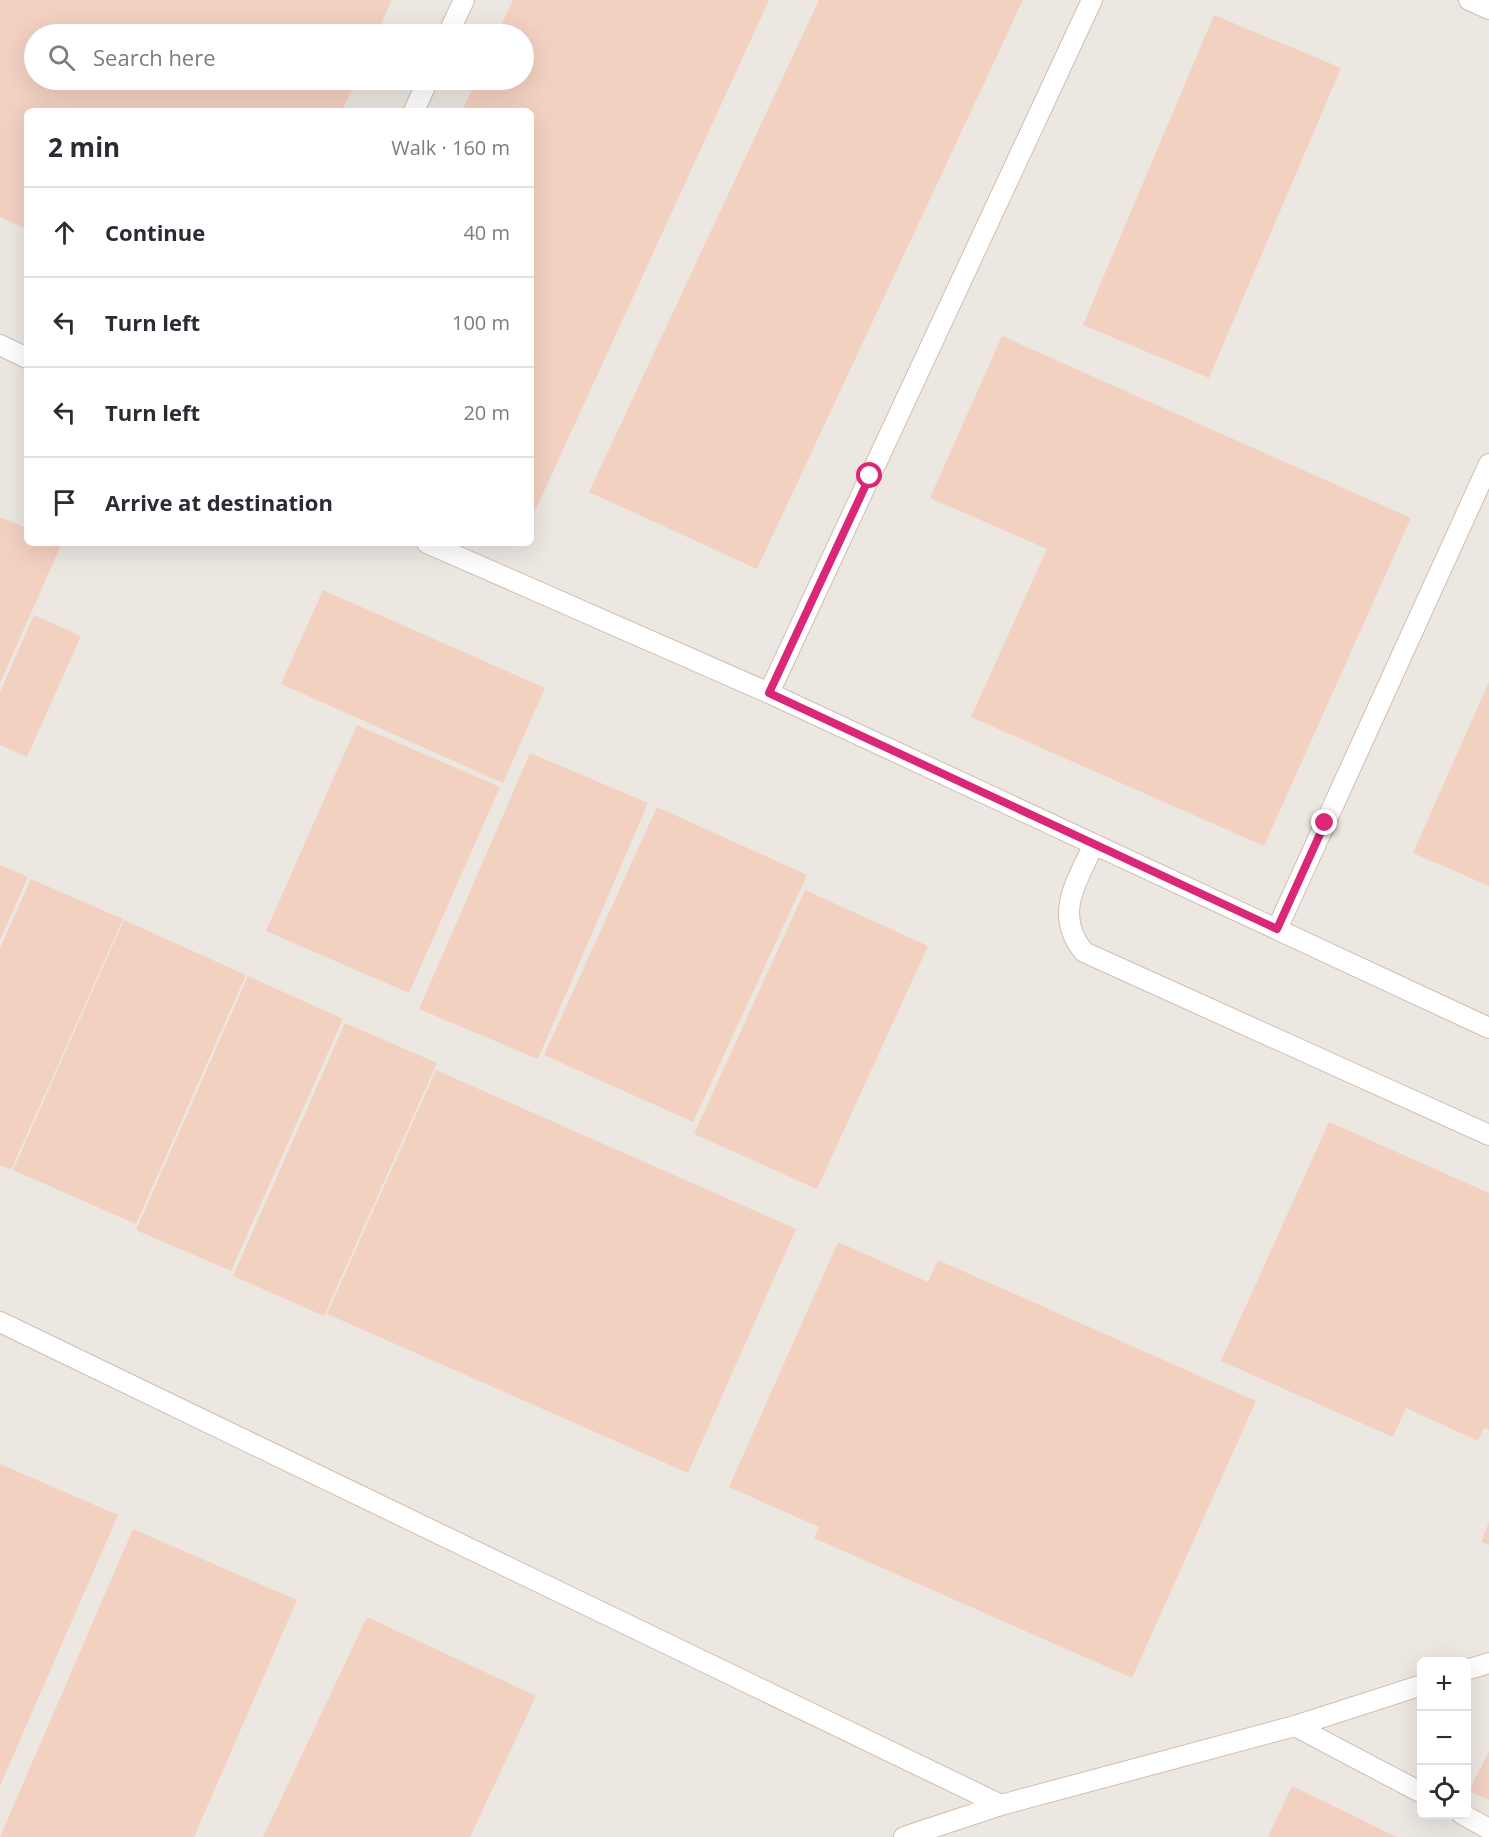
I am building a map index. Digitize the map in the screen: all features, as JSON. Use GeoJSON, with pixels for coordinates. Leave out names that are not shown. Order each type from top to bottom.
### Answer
{"type":"FeatureCollection","features":[{"type":"Feature","properties":{"kind":"lane"},"geometry":{"type":"LineString","coordinates":[[453,24],[464,0]]}},
{"type":"Feature","properties":{"kind":"lane"},"geometry":{"type":"LineString","coordinates":[[769,693],[1092,0]]}},
{"type":"Feature","properties":{"kind":"lane"},"geometry":{"type":"LineString","coordinates":[[1469,0],[1489,9]]}},
{"type":"Feature","properties":{"kind":"lane"},"geometry":{"type":"LineString","coordinates":[[415,108],[423,90]]}},
{"type":"Feature","properties":{"kind":"lane"},"geometry":{"type":"LineString","coordinates":[[0,345],[24,357]]}},
{"type":"Feature","properties":{"kind":"lane"},"geometry":{"type":"LineString","coordinates":[[1277,929],[1489,464]]}},
{"type":"Feature","properties":{"kind":"lane"},"geometry":{"type":"LineString","coordinates":[[434,546],[769,693],[1489,1028]]}},
{"type":"Feature","properties":{"kind":"lane"},"geometry":{"type":"LineString","coordinates":[[1095,844],[1068,902],[1074,940],[1084,952],[1489,1135]]}},
{"type":"Feature","properties":{"kind":"lane"},"geometry":{"type":"LineString","coordinates":[[0,1322],[1000,1805]]}},
{"type":"Feature","properties":{"kind":"lane"},"geometry":{"type":"LineString","coordinates":[[1471,1669],[1489,1663]]}},
{"type":"Feature","properties":{"kind":"lane"},"geometry":{"type":"LineString","coordinates":[[904,1837],[1000,1805],[1295,1726],[1417,1687]]}},
{"type":"Feature","properties":{"kind":"lane"},"geometry":{"type":"LineString","coordinates":[[1295,1726],[1417,1790]]}},
{"type":"Feature","properties":{"kind":"lane"},"geometry":{"type":"LineString","coordinates":[[1470,1819],[1489,1829]]}},
{"type":"Feature","properties":{"kind":"shaded area"},"geometry":{"type":"Polygon","coordinates":[[[0,0],[1489,0],[1489,1837],[0,1837],[0,0]]]}},
{"type":"Feature","properties":{"kind":"building"},"geometry":{"type":"Polygon","coordinates":[[[0,0],[392,0],[381,24],[24,24],[24,90],[351,90],[343,108],[24,108],[24,228],[0,217],[0,0]]]}},
{"type":"Feature","properties":{"kind":"building"},"geometry":{"type":"Polygon","coordinates":[[[513,0],[769,0],[535,511],[534,108],[463,108],[471,90],[534,90],[534,24],[502,24],[513,0]]]}},
{"type":"Feature","properties":{"kind":"building"},"geometry":{"type":"Polygon","coordinates":[[[819,0],[1023,0],[757,569],[589,492],[819,0]]]}},
{"type":"Feature","properties":{"kind":"building"},"geometry":{"type":"Polygon","coordinates":[[[1214,15],[1341,68],[1209,378],[1083,325],[1214,15]]]}},
{"type":"Feature","properties":{"kind":"building"},"geometry":{"type":"Polygon","coordinates":[[[1002,336],[1411,518],[1264,846],[971,717],[1047,549],[930,498],[1002,336]]]}},
{"type":"Feature","properties":{"kind":"building"},"geometry":{"type":"Polygon","coordinates":[[[0,517],[24,527],[24,546],[61,546],[0,683],[0,517]]]}},
{"type":"Feature","properties":{"kind":"building"},"geometry":{"type":"Polygon","coordinates":[[[323,590],[545,688],[503,783],[281,684],[323,590]]]}},
{"type":"Feature","properties":{"kind":"building"},"geometry":{"type":"Polygon","coordinates":[[[34,615],[81,636],[27,757],[0,745],[0,692],[34,615]]]}},
{"type":"Feature","properties":{"kind":"building"},"geometry":{"type":"Polygon","coordinates":[[[1489,682],[1489,886],[1413,853],[1489,682]]]}},
{"type":"Feature","properties":{"kind":"building"},"geometry":{"type":"Polygon","coordinates":[[[357,725],[500,787],[409,993],[266,931],[357,725]]]}},
{"type":"Feature","properties":{"kind":"building"},"geometry":{"type":"Polygon","coordinates":[[[530,753],[648,803],[538,1059],[419,1009],[530,753]]]}},
{"type":"Feature","properties":{"kind":"building"},"geometry":{"type":"Polygon","coordinates":[[[657,807],[807,875],[693,1122],[544,1055],[657,807]]]}},
{"type":"Feature","properties":{"kind":"building"},"geometry":{"type":"Polygon","coordinates":[[[0,865],[28,877],[0,940],[0,865]]]}},
{"type":"Feature","properties":{"kind":"building"},"geometry":{"type":"Polygon","coordinates":[[[31,879],[123,919],[11,1170],[0,1165],[0,948],[31,879]]]}},
{"type":"Feature","properties":{"kind":"building"},"geometry":{"type":"Polygon","coordinates":[[[805,890],[928,946],[817,1189],[694,1134],[805,890]]]}},
{"type":"Feature","properties":{"kind":"building"},"geometry":{"type":"Polygon","coordinates":[[[124,920],[246,975],[136,1224],[13,1170],[124,920]]]}},
{"type":"Feature","properties":{"kind":"building"},"geometry":{"type":"Polygon","coordinates":[[[248,976],[343,1019],[231,1271],[136,1230],[248,976]]]}},
{"type":"Feature","properties":{"kind":"building"},"geometry":{"type":"Polygon","coordinates":[[[345,1023],[437,1063],[324,1316],[233,1276],[345,1023]]]}},
{"type":"Feature","properties":{"kind":"building"},"geometry":{"type":"Polygon","coordinates":[[[436,1070],[796,1229],[688,1473],[327,1314],[436,1070]]]}},
{"type":"Feature","properties":{"kind":"building"},"geometry":{"type":"Polygon","coordinates":[[[1329,1122],[1489,1193],[1489,1430],[1484,1428],[1478,1441],[1406,1408],[1393,1437],[1221,1361],[1329,1122]]]}},
{"type":"Feature","properties":{"kind":"building"},"geometry":{"type":"Polygon","coordinates":[[[838,1242],[928,1282],[938,1260],[1256,1401],[1132,1678],[814,1538],[819,1527],[729,1487],[838,1242]]]}},
{"type":"Feature","properties":{"kind":"building"},"geometry":{"type":"Polygon","coordinates":[[[0,1464],[118,1515],[0,1786],[0,1464]]]}},
{"type":"Feature","properties":{"kind":"building"},"geometry":{"type":"Polygon","coordinates":[[[1489,1522],[1489,1545],[1481,1542],[1489,1522]]]}},
{"type":"Feature","properties":{"kind":"building"},"geometry":{"type":"Polygon","coordinates":[[[133,1529],[297,1600],[194,1837],[0,1837],[133,1529]]]}},
{"type":"Feature","properties":{"kind":"building"},"geometry":{"type":"Polygon","coordinates":[[[367,1617],[536,1696],[470,1837],[263,1837],[367,1617]]]}},
{"type":"Feature","properties":{"kind":"building"},"geometry":{"type":"Polygon","coordinates":[[[1489,1751],[1489,1800],[1471,1792],[1471,1787],[1489,1751]]]}},
{"type":"Feature","properties":{"kind":"building"},"geometry":{"type":"Polygon","coordinates":[[[1292,1786],[1397,1837],[1268,1837],[1292,1786]]]}},
{"type":"Feature","properties":{"kind":"route"},"geometry":{"type":"LineString","coordinates":[[870,476],[769,693],[1277,929],[1325,823]]}}]}
